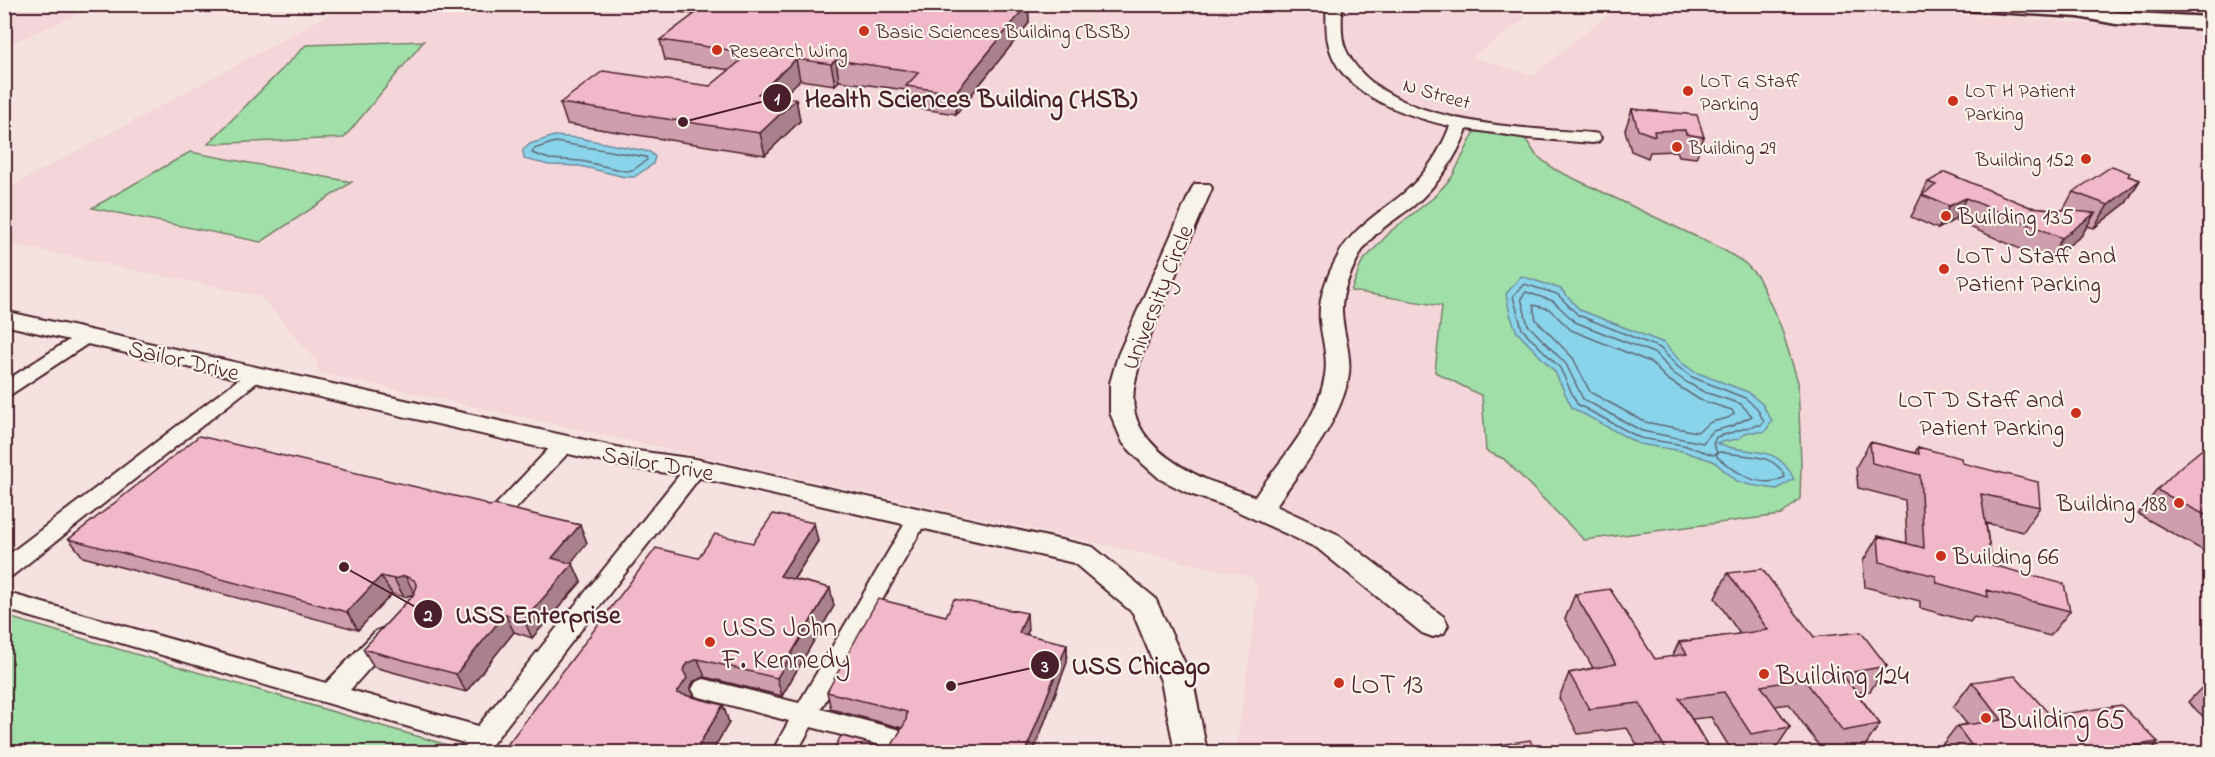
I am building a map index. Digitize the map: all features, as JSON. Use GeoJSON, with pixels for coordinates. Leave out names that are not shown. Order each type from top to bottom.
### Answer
{"type":"FeatureCollection","features":[{"type":"Feature","properties":{"kind":"main road"},"geometry":{"type":"LineString","coordinates":[[1960,4],[2078,11],[2116,18],[2211,23]]}},
{"type":"Feature","properties":{"kind":"main road"},"geometry":{"type":"LineString","coordinates":[[2078,11],[2103,8],[2211,14]]}},
{"type":"Feature","properties":{"kind":"street","name":"N Street"},"geometry":{"type":"LineString","coordinates":[[1334,4],[1337,50],[1347,68],[1384,99],[1404,109],[1460,123],[1531,133],[1592,138]]}},
{"type":"Feature","properties":{"kind":"street"},"geometry":{"type":"LineString","coordinates":[[1260,510],[1317,425],[1335,383],[1337,356],[1330,312],[1335,288],[1358,240],[1409,199],[1431,177],[1452,145],[1460,123]]}},
{"type":"Feature","properties":{"kind":"street","name":"University Circle"},"geometry":{"type":"LineString","coordinates":[[1202,188],[1130,355],[1122,382],[1122,413],[1132,437],[1169,472],[1327,541],[1433,625]]}},
{"type":"Feature","properties":{"kind":"street","name":"Sailor Drive"},"geometry":{"type":"LineString","coordinates":[[4,318],[564,445],[630,459],[696,468],[1083,554],[1145,606],[1177,681],[1191,753]]}},
{"type":"Feature","properties":{"kind":"street"},"geometry":{"type":"LineString","coordinates":[[4,391],[86,338]]}},
{"type":"Feature","properties":{"kind":"street"},"geometry":{"type":"LineString","coordinates":[[4,570],[254,376]]}},
{"type":"Feature","properties":{"kind":"street"},"geometry":{"type":"LineString","coordinates":[[498,515],[564,445]]}},
{"type":"Feature","properties":{"kind":"street"},"geometry":{"type":"LineString","coordinates":[[4,600],[331,694],[477,745],[696,468]]}},
{"type":"Feature","properties":{"kind":"street"},"geometry":{"type":"LineString","coordinates":[[784,753],[918,518]]}},
{"type":"Feature","properties":{"kind":"street"},"geometry":{"type":"LineString","coordinates":[[331,694],[399,621]]}},
{"type":"Feature","properties":{"kind":"street"},"geometry":{"type":"LineString","coordinates":[[704,689],[895,738]]}},
{"type":"Feature","properties":{"kind":"shaded area"},"geometry":{"type":"Polygon","coordinates":[[[5,4],[99,4],[99,5],[5,46],[5,4]]]}},
{"type":"Feature","properties":{"kind":"shaded area"},"geometry":{"type":"Polygon","coordinates":[[[347,5],[1522,5],[1525,19],[1472,57],[1533,76],[1602,19],[1624,5],[1800,5],[2039,20],[2210,34],[2210,752],[1236,752],[1258,592],[1252,577],[317,372],[318,362],[260,296],[5,243],[4,191],[347,5]]]}},
{"type":"Feature","properties":{"kind":"green space"},"geometry":{"type":"Polygon","coordinates":[[[424,41],[344,138],[208,144],[306,45],[424,41]]]}},
{"type":"Feature","properties":{"kind":"green space"},"geometry":{"type":"Polygon","coordinates":[[[1475,131],[1525,138],[1536,155],[1554,169],[1722,249],[1745,263],[1758,277],[1781,327],[1798,382],[1800,499],[1781,515],[1584,540],[1504,459],[1486,451],[1482,396],[1435,372],[1442,306],[1351,291],[1362,262],[1392,230],[1433,198],[1452,177],[1475,131]]]}},
{"type":"Feature","properties":{"kind":"green space"},"geometry":{"type":"Polygon","coordinates":[[[190,152],[352,182],[261,242],[92,208],[190,152]]]}},
{"type":"Feature","properties":{"kind":"green space"},"geometry":{"type":"Polygon","coordinates":[[[4,616],[454,747],[450,752],[5,752],[4,616]]]}},
{"type":"Feature","properties":{"kind":"water"},"geometry":{"type":"Polygon","coordinates":[[[554,136],[579,138],[650,152],[655,157],[653,164],[634,177],[580,166],[549,165],[524,159],[523,150],[530,144],[554,136]]]}},
{"type":"Feature","properties":{"kind":"water"},"geometry":{"type":"Polygon","coordinates":[[[1521,276],[1561,289],[1580,310],[1664,343],[1682,363],[1695,372],[1748,392],[1762,404],[1772,421],[1765,432],[1748,432],[1738,439],[1716,443],[1760,452],[1779,459],[1794,479],[1777,489],[1737,481],[1713,461],[1682,451],[1639,444],[1572,408],[1555,372],[1517,332],[1510,314],[1506,294],[1521,276]]]}},
{"type":"Feature","properties":{"kind":"building"},"geometry":{"type":"Polygon","coordinates":[[[708,4],[1028,4],[955,93],[906,86],[919,72],[836,60],[831,64],[796,59],[758,94],[796,99],[760,133],[560,103],[603,71],[710,86],[750,53],[660,40],[708,4]]]}},
{"type":"Feature","properties":{"kind":"building"},"geometry":{"type":"Polygon","coordinates":[[[1632,109],[1697,115],[1704,137],[1686,134],[1685,130],[1654,131],[1655,136],[1638,130],[1632,109]]]}},
{"type":"Feature","properties":{"kind":"building"},"geometry":{"type":"Polygon","coordinates":[[[2112,166],[2140,180],[2108,205],[2073,192],[2112,166]]]}},
{"type":"Feature","properties":{"kind":"building"},"geometry":{"type":"Polygon","coordinates":[[[1945,172],[2030,207],[2095,213],[2062,238],[1966,198],[1949,206],[1922,195],[1936,185],[1928,182],[1945,172]]]}},
{"type":"Feature","properties":{"kind":"building"},"geometry":{"type":"Polygon","coordinates":[[[199,436],[489,506],[494,505],[580,525],[552,558],[573,564],[524,620],[505,614],[456,674],[363,649],[414,594],[417,586],[414,580],[405,576],[394,579],[381,576],[347,612],[69,539],[199,436]]]}},
{"type":"Feature","properties":{"kind":"building"},"geometry":{"type":"Polygon","coordinates":[[[1870,442],[1919,454],[1918,447],[1961,458],[1962,463],[2038,482],[2040,507],[1981,494],[1992,565],[2064,584],[2070,611],[1987,590],[1988,597],[1937,583],[1936,576],[1880,562],[1878,536],[1924,548],[1920,475],[1872,463],[1870,442]]]}},
{"type":"Feature","properties":{"kind":"building"},"geometry":{"type":"Polygon","coordinates":[[[2211,442],[2211,518],[2157,490],[2179,468],[2211,442]]]}},
{"type":"Feature","properties":{"kind":"building","name":"USS John F. Kennedy"},"geometry":{"type":"Polygon","coordinates":[[[773,514],[814,523],[780,576],[830,588],[777,678],[698,659],[688,663],[683,670],[687,678],[677,693],[723,705],[694,753],[501,753],[656,548],[698,558],[715,534],[753,543],[773,514]]]}},
{"type":"Feature","properties":{"kind":"building"},"geometry":{"type":"Polygon","coordinates":[[[1762,569],[1814,637],[1861,632],[1887,666],[1842,674],[1880,724],[1843,731],[1804,679],[1761,686],[1790,727],[1751,734],[1724,692],[1679,698],[1710,750],[1694,753],[1668,753],[1639,703],[1589,709],[1569,673],[1616,664],[1575,594],[1610,589],[1655,659],[1687,654],[1679,642],[1768,630],[1728,573],[1762,569]]]}},
{"type":"Feature","properties":{"kind":"building"},"geometry":{"type":"Polygon","coordinates":[[[878,599],[946,616],[954,599],[1027,613],[1019,633],[1067,644],[1025,753],[832,753],[841,736],[890,749],[906,721],[907,712],[827,692],[878,599]]]}},
{"type":"Feature","properties":{"kind":"building"},"geometry":{"type":"Polygon","coordinates":[[[2015,676],[2051,716],[2121,705],[2158,742],[2082,753],[1977,753],[1957,726],[2002,720],[1972,682],[2015,676]]]}},
{"type":"Feature","properties":{"kind":"building"},"geometry":{"type":"Polygon","coordinates":[[[1530,740],[1536,753],[1488,753],[1485,747],[1530,740]]]}},
{"type":"Feature","properties":{"kind":"place","name":"Basic Sciences Building (BSB)"},"geometry":{"type":"Point","coordinates":[864,31]}},
{"type":"Feature","properties":{"kind":"place","name":"Research Wing"},"geometry":{"type":"Point","coordinates":[717,50]}},
{"type":"Feature","properties":{"kind":"place","name":"LOT G Staff Parking"},"geometry":{"type":"Point","coordinates":[1688,91]}},
{"type":"Feature","properties":{"kind":"place","name":"LOT H Patient Parking"},"geometry":{"type":"Point","coordinates":[1953,101]}},
{"type":"Feature","properties":{"kind":"place","name":"Health Sciences Building (HSB)"},"geometry":{"type":"Point","coordinates":[683,122]}},
{"type":"Feature","properties":{"kind":"place","name":"Building 29"},"geometry":{"type":"Point","coordinates":[1677,147]}},
{"type":"Feature","properties":{"kind":"place","name":"Building 152"},"geometry":{"type":"Point","coordinates":[2086,159]}},
{"type":"Feature","properties":{"kind":"place","name":"Building 135"},"geometry":{"type":"Point","coordinates":[1946,216]}},
{"type":"Feature","properties":{"kind":"place","name":"LOT J Staff and Patient Parking"},"geometry":{"type":"Point","coordinates":[1944,269]}},
{"type":"Feature","properties":{"kind":"place","name":"LOT D Staff and Patient Parking"},"geometry":{"type":"Point","coordinates":[2076,413]}},
{"type":"Feature","properties":{"kind":"place","name":"Building 188"},"geometry":{"type":"Point","coordinates":[2179,503]}},
{"type":"Feature","properties":{"kind":"place","name":"Building 66"},"geometry":{"type":"Point","coordinates":[1941,556]}},
{"type":"Feature","properties":{"kind":"place","name":"USS Enterprise"},"geometry":{"type":"Point","coordinates":[344,567]}},
{"type":"Feature","properties":{"kind":"place","name":"USS John F. Kennedy"},"geometry":{"type":"Point","coordinates":[710,642]}},
{"type":"Feature","properties":{"kind":"place","name":"Building 124"},"geometry":{"type":"Point","coordinates":[1764,674]}},
{"type":"Feature","properties":{"kind":"place","name":"LOT 13"},"geometry":{"type":"Point","coordinates":[1339,683]}},
{"type":"Feature","properties":{"kind":"place","name":"USS Chicago"},"geometry":{"type":"Point","coordinates":[951,686]}},
{"type":"Feature","properties":{"kind":"place","name":"Building 65"},"geometry":{"type":"Point","coordinates":[1986,718]}}]}
